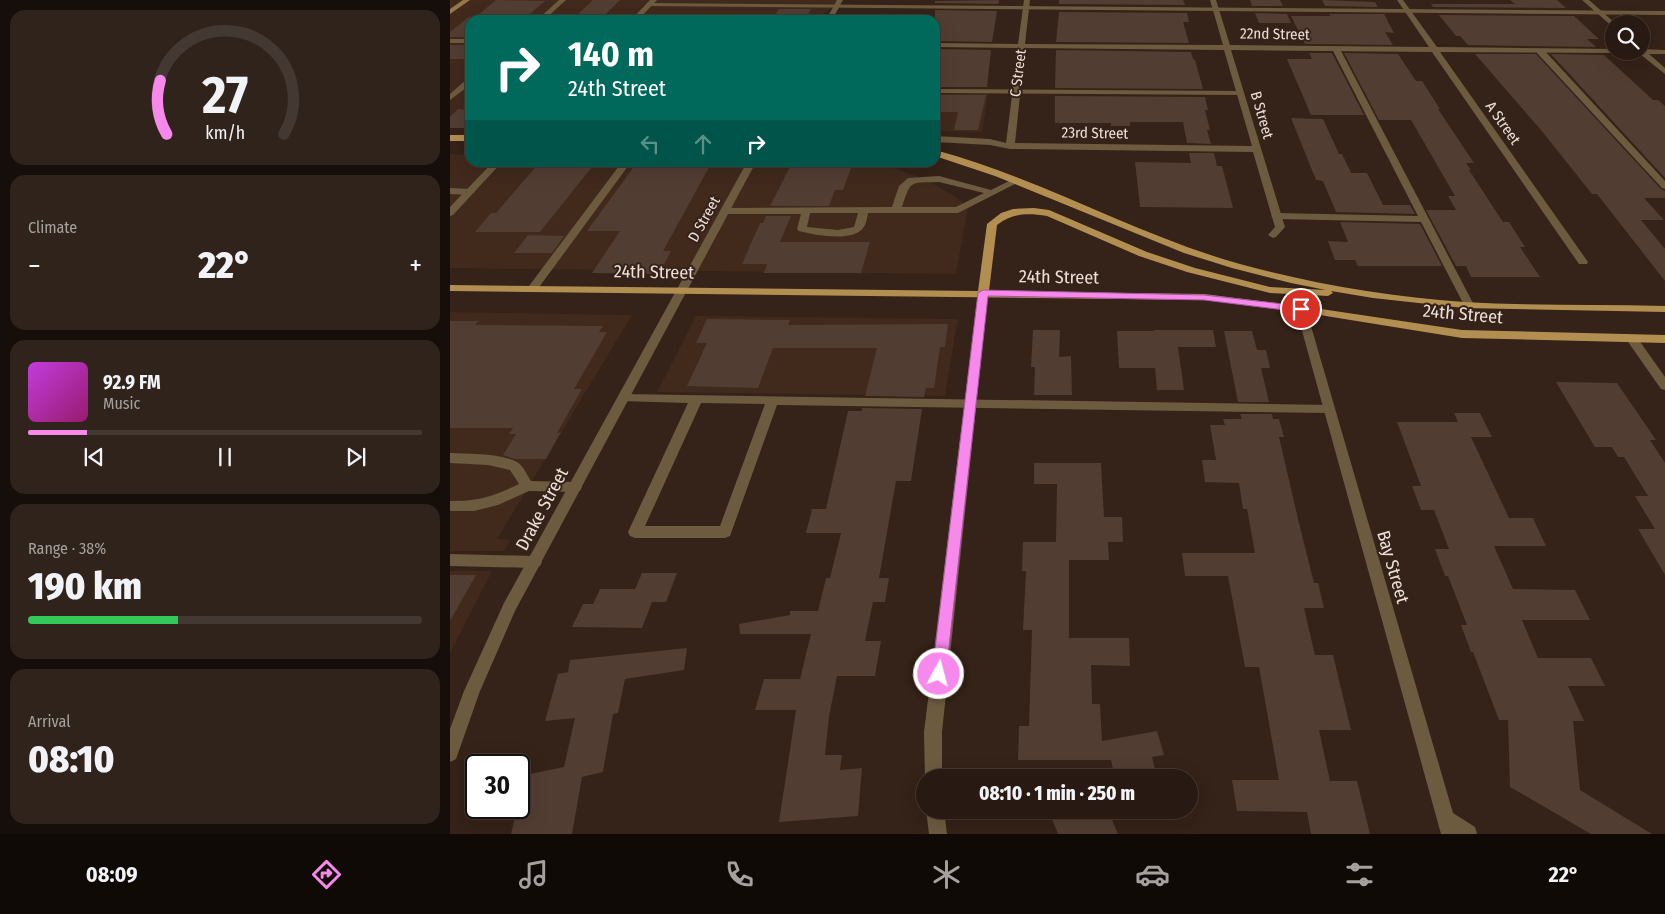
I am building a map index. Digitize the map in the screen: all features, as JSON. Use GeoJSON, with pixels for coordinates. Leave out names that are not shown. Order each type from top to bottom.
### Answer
{"type":"FeatureCollection","features":[{"type":"Feature","properties":{"kind":"main road"},"geometry":{"type":"LineString","coordinates":[[450,12],[467,0]]}},
{"type":"Feature","properties":{"kind":"main road"},"geometry":{"type":"LineString","coordinates":[[450,138],[465,138]]}},
{"type":"Feature","properties":{"kind":"main road","name":"24th Street"},"geometry":{"type":"LineString","coordinates":[[940,154],[974,164],[1188,251],[1291,280],[1373,295],[1468,305],[1665,309]]}},
{"type":"Feature","properties":{"kind":"main road"},"geometry":{"type":"LineString","coordinates":[[983,293],[992,224],[1004,215],[1023,210],[1049,213],[1143,254],[1191,270],[1245,284],[1289,291],[1373,295]]}},
{"type":"Feature","properties":{"kind":"main road","name":"24th Street"},"geometry":{"type":"LineString","coordinates":[[450,288],[983,293],[1204,298],[1301,309],[1462,334],[1665,339]]}},
{"type":"Feature","properties":{"kind":"street"},"geometry":{"type":"LineString","coordinates":[[546,15],[563,0]]}},
{"type":"Feature","properties":{"kind":"street","name":"B Street"},"geometry":{"type":"LineString","coordinates":[[1213,0],[1280,227],[1272,235]]}},
{"type":"Feature","properties":{"kind":"street","name":"A Street"},"geometry":{"type":"LineString","coordinates":[[1400,0],[1583,262]]}},
{"type":"Feature","properties":{"kind":"street"},"geometry":{"type":"LineString","coordinates":[[1585,0],[1605,18]]}},
{"type":"Feature","properties":{"kind":"street"},"geometry":{"type":"LineString","coordinates":[[639,15],[651,3],[1026,4],[1216,10],[1665,13]]}},
{"type":"Feature","properties":{"kind":"street"},"geometry":{"type":"LineString","coordinates":[[832,15],[838,3]]}},
{"type":"Feature","properties":{"kind":"street","name":"C Street"},"geometry":{"type":"LineString","coordinates":[[1010,146],[1026,4]]}},
{"type":"Feature","properties":{"kind":"street"},"geometry":{"type":"LineString","coordinates":[[450,41],[465,41]]}},
{"type":"Feature","properties":{"kind":"street","name":"22nd Street"},"geometry":{"type":"LineString","coordinates":[[940,45],[1605,51]]}},
{"type":"Feature","properties":{"kind":"street"},"geometry":{"type":"LineString","coordinates":[[1336,49],[1468,305]]}},
{"type":"Feature","properties":{"kind":"street"},"geometry":{"type":"LineString","coordinates":[[1540,50],[1665,186]]}},
{"type":"Feature","properties":{"kind":"street"},"geometry":{"type":"LineString","coordinates":[[1650,51],[1665,52]]}},
{"type":"Feature","properties":{"kind":"street"},"geometry":{"type":"LineString","coordinates":[[1650,58],[1665,72]]}},
{"type":"Feature","properties":{"kind":"street"},"geometry":{"type":"LineString","coordinates":[[450,98],[465,85]]}},
{"type":"Feature","properties":{"kind":"street"},"geometry":{"type":"LineString","coordinates":[[940,90],[1240,93]]}},
{"type":"Feature","properties":{"kind":"street","name":"23rd Street"},"geometry":{"type":"LineString","coordinates":[[940,139],[990,142],[1010,146],[1256,149]]}},
{"type":"Feature","properties":{"kind":"street"},"geometry":{"type":"LineString","coordinates":[[450,213],[493,167]]}},
{"type":"Feature","properties":{"kind":"street"},"geometry":{"type":"LineString","coordinates":[[533,288],[623,167]]}},
{"type":"Feature","properties":{"kind":"street","name":"D Street"},"geometry":{"type":"LineString","coordinates":[[681,290],[749,167]]}},
{"type":"Feature","properties":{"kind":"street"},"geometry":{"type":"LineString","coordinates":[[896,211],[904,186],[911,180],[939,179],[993,193]]}},
{"type":"Feature","properties":{"kind":"street"},"geometry":{"type":"LineString","coordinates":[[725,211],[958,210],[1016,181]]}},
{"type":"Feature","properties":{"kind":"street"},"geometry":{"type":"LineString","coordinates":[[450,192],[470,192]]}},
{"type":"Feature","properties":{"kind":"street"},"geometry":{"type":"LineString","coordinates":[[806,211],[802,229],[813,232],[837,233],[857,228],[860,225],[864,211]]}},
{"type":"Feature","properties":{"kind":"street"},"geometry":{"type":"LineString","coordinates":[[1276,216],[1422,218]]}},
{"type":"Feature","properties":{"kind":"street","name":"Drake Street"},"geometry":{"type":"LineString","coordinates":[[450,753],[472,691],[509,608],[681,290]]}},
{"type":"Feature","properties":{"kind":"street"},"geometry":{"type":"LineString","coordinates":[[933,769],[932,732],[983,293]]}},
{"type":"Feature","properties":{"kind":"street","name":"Bay Street"},"geometry":{"type":"LineString","coordinates":[[1301,309],[1448,826]]}},
{"type":"Feature","properties":{"kind":"street"},"geometry":{"type":"LineString","coordinates":[[1632,338],[1665,386]]}},
{"type":"Feature","properties":{"kind":"street"},"geometry":{"type":"LineString","coordinates":[[623,398],[1329,409]]}},
{"type":"Feature","properties":{"kind":"street"},"geometry":{"type":"LineString","coordinates":[[696,400],[635,532],[725,532],[772,401]]}},
{"type":"Feature","properties":{"kind":"street"},"geometry":{"type":"LineString","coordinates":[[450,458],[488,460],[514,466],[527,486]]}},
{"type":"Feature","properties":{"kind":"street"},"geometry":{"type":"LineString","coordinates":[[450,506],[474,506],[498,500],[527,486],[575,487]]}},
{"type":"Feature","properties":{"kind":"street"},"geometry":{"type":"LineString","coordinates":[[450,560],[535,562]]}},
{"type":"Feature","properties":{"kind":"street"},"geometry":{"type":"LineString","coordinates":[[936,819],[938,834]]}},
{"type":"Feature","properties":{"kind":"street"},"geometry":{"type":"LineString","coordinates":[[1448,826],[1468,834]]}},
{"type":"Feature","properties":{"kind":"shaded area"},"geometry":{"type":"Polygon","coordinates":[[[450,0],[841,0],[822,15],[465,15],[465,127],[450,127],[450,0]]]}},
{"type":"Feature","properties":{"kind":"shaded area"},"geometry":{"type":"Polygon","coordinates":[[[940,94],[988,94],[982,132],[940,131],[940,94]]]}},
{"type":"Feature","properties":{"kind":"shaded area"},"geometry":{"type":"Polygon","coordinates":[[[450,154],[465,155],[465,167],[886,167],[927,180],[956,197],[968,207],[956,274],[450,268],[450,154]]]}},
{"type":"Feature","properties":{"kind":"shaded area"},"geometry":{"type":"Polygon","coordinates":[[[450,312],[632,315],[497,539],[511,540],[504,551],[450,551],[450,312]]]}},
{"type":"Feature","properties":{"kind":"shaded area"},"geometry":{"type":"Polygon","coordinates":[[[696,316],[958,319],[945,396],[657,392],[696,316]]]}},
{"type":"Feature","properties":{"kind":"shaded area"},"geometry":{"type":"Polygon","coordinates":[[[450,571],[492,571],[450,653],[450,571]]]}},
{"type":"Feature","properties":{"kind":"building"},"geometry":{"type":"Polygon","coordinates":[[[496,0],[545,1],[529,15],[478,15],[496,0]]]}},
{"type":"Feature","properties":{"kind":"building"},"geometry":{"type":"Polygon","coordinates":[[[593,0],[620,0],[605,15],[577,15],[593,0]]]}},
{"type":"Feature","properties":{"kind":"building"},"geometry":{"type":"Polygon","coordinates":[[[999,0],[998,4],[935,3],[935,1],[999,0]]]}},
{"type":"Feature","properties":{"kind":"building"},"geometry":{"type":"Polygon","coordinates":[[[1059,0],[1183,0],[1185,5],[1059,4],[1059,0]]]}},
{"type":"Feature","properties":{"kind":"building"},"geometry":{"type":"Polygon","coordinates":[[[1250,0],[1280,0],[1283,6],[1252,6],[1250,0]]]}},
{"type":"Feature","properties":{"kind":"building"},"geometry":{"type":"Polygon","coordinates":[[[1322,0],[1375,2],[1378,7],[1325,6],[1322,0]]]}},
{"type":"Feature","properties":{"kind":"building"},"geometry":{"type":"Polygon","coordinates":[[[1510,0],[1557,0],[1566,8],[1433,7],[1431,4],[1515,4],[1510,0]]]}},
{"type":"Feature","properties":{"kind":"building"},"geometry":{"type":"Polygon","coordinates":[[[779,9],[811,9],[808,15],[775,15],[779,9]]]}},
{"type":"Feature","properties":{"kind":"building"},"geometry":{"type":"Polygon","coordinates":[[[935,10],[997,11],[992,42],[940,41],[940,15],[935,15],[935,10]]]}},
{"type":"Feature","properties":{"kind":"building"},"geometry":{"type":"Polygon","coordinates":[[[1059,12],[1187,13],[1189,22],[1183,22],[1189,43],[1056,42],[1059,12]]]}},
{"type":"Feature","properties":{"kind":"building"},"geometry":{"type":"Polygon","coordinates":[[[1255,13],[1287,14],[1291,23],[1259,23],[1255,13]]]}},
{"type":"Feature","properties":{"kind":"building"},"geometry":{"type":"Polygon","coordinates":[[[1329,14],[1384,14],[1394,33],[1385,32],[1393,45],[1305,44],[1291,16],[1331,16],[1329,14]]]}},
{"type":"Feature","properties":{"kind":"building"},"geometry":{"type":"Polygon","coordinates":[[[1439,15],[1574,16],[1599,39],[1587,39],[1596,47],[1468,45],[1460,36],[1456,36],[1439,15]]]}},
{"type":"Feature","properties":{"kind":"building"},"geometry":{"type":"Polygon","coordinates":[[[465,20],[465,37],[450,37],[450,32],[465,20]]]}},
{"type":"Feature","properties":{"kind":"building"},"geometry":{"type":"Polygon","coordinates":[[[450,45],[465,45],[465,58],[450,59],[450,45]]]}},
{"type":"Feature","properties":{"kind":"building"},"geometry":{"type":"Polygon","coordinates":[[[940,49],[991,50],[987,87],[940,87],[940,49]]]}},
{"type":"Feature","properties":{"kind":"building"},"geometry":{"type":"Polygon","coordinates":[[[1056,50],[1191,52],[1203,89],[1055,88],[1056,50]]]}},
{"type":"Feature","properties":{"kind":"building"},"geometry":{"type":"Polygon","coordinates":[[[1309,53],[1332,53],[1364,115],[1311,115],[1287,59],[1312,59],[1309,53]]]}},
{"type":"Feature","properties":{"kind":"building"},"geometry":{"type":"Polygon","coordinates":[[[1344,53],[1398,54],[1416,81],[1422,81],[1474,163],[1466,163],[1471,170],[1469,170],[1503,222],[1509,222],[1525,247],[1520,247],[1540,277],[1471,277],[1466,266],[1456,266],[1426,210],[1456,210],[1448,196],[1455,196],[1411,120],[1379,120],[1344,53]]]}},
{"type":"Feature","properties":{"kind":"building"},"geometry":{"type":"Polygon","coordinates":[[[1475,54],[1536,54],[1661,189],[1665,191],[1665,198],[1644,198],[1664,220],[1641,220],[1665,249],[1665,281],[1597,194],[1592,194],[1541,130],[1475,54]]]}},
{"type":"Feature","properties":{"kind":"building"},"geometry":{"type":"Polygon","coordinates":[[[1551,54],[1604,55],[1605,60],[1609,60],[1653,100],[1658,100],[1665,106],[1665,178],[1551,54]]]}},
{"type":"Feature","properties":{"kind":"building"},"geometry":{"type":"Polygon","coordinates":[[[940,95],[986,95],[978,130],[954,130],[958,112],[940,112],[940,95]]]}},
{"type":"Feature","properties":{"kind":"building"},"geometry":{"type":"Polygon","coordinates":[[[1055,96],[1205,97],[1208,110],[1205,110],[1210,130],[1207,130],[1211,144],[1187,143],[1183,122],[1130,122],[1130,126],[1111,126],[1111,123],[1055,123],[1055,96]]]}},
{"type":"Feature","properties":{"kind":"building"},"geometry":{"type":"Polygon","coordinates":[[[458,109],[465,110],[465,128],[450,128],[450,117],[458,109]]]}},
{"type":"Feature","properties":{"kind":"building"},"geometry":{"type":"Polygon","coordinates":[[[1291,118],[1323,119],[1339,154],[1342,154],[1351,173],[1367,173],[1383,205],[1410,205],[1415,214],[1336,212],[1323,181],[1316,180],[1291,118]]]}},
{"type":"Feature","properties":{"kind":"building"},"geometry":{"type":"Polygon","coordinates":[[[1189,153],[1214,153],[1217,166],[1222,166],[1233,208],[1140,207],[1135,162],[1191,163],[1189,153]]]}},
{"type":"Feature","properties":{"kind":"building"},"geometry":{"type":"Polygon","coordinates":[[[536,167],[592,167],[540,232],[475,232],[491,213],[496,213],[536,167]]]}},
{"type":"Feature","properties":{"kind":"building"},"geometry":{"type":"Polygon","coordinates":[[[709,167],[663,251],[671,251],[659,274],[592,273],[620,231],[587,231],[633,168],[709,167]]]}},
{"type":"Feature","properties":{"kind":"building"},"geometry":{"type":"Polygon","coordinates":[[[790,167],[851,167],[843,190],[835,190],[829,206],[770,206],[790,167]]]}},
{"type":"Feature","properties":{"kind":"building"},"geometry":{"type":"Polygon","coordinates":[[[766,216],[791,216],[780,242],[870,242],[861,273],[764,273],[767,264],[742,264],[760,223],[763,223],[766,216]]]}},
{"type":"Feature","properties":{"kind":"building"},"geometry":{"type":"Polygon","coordinates":[[[1340,222],[1420,224],[1442,266],[1358,266],[1355,260],[1335,260],[1328,241],[1348,242],[1340,222]]]}},
{"type":"Feature","properties":{"kind":"building"},"geometry":{"type":"Polygon","coordinates":[[[528,235],[564,236],[552,253],[514,253],[528,235]]]}},
{"type":"Feature","properties":{"kind":"building"},"geometry":{"type":"Polygon","coordinates":[[[707,319],[790,320],[788,325],[948,324],[945,347],[940,347],[934,388],[926,388],[924,397],[865,396],[877,348],[773,348],[758,388],[687,386],[707,343],[696,343],[707,319]]]}},
{"type":"Feature","properties":{"kind":"building"},"geometry":{"type":"Polygon","coordinates":[[[450,321],[478,321],[475,325],[603,326],[599,332],[607,332],[574,389],[582,389],[557,433],[561,432],[546,459],[514,459],[503,455],[516,434],[509,434],[513,428],[450,428],[450,321]]]}},
{"type":"Feature","properties":{"kind":"building"},"geometry":{"type":"Polygon","coordinates":[[[1033,330],[1060,330],[1059,357],[1071,356],[1072,395],[1034,395],[1035,367],[1031,367],[1033,330]]]}},
{"type":"Feature","properties":{"kind":"building"},"geometry":{"type":"Polygon","coordinates":[[[1213,330],[1216,347],[1178,347],[1184,390],[1157,390],[1155,368],[1119,368],[1117,331],[1213,330]]]}},
{"type":"Feature","properties":{"kind":"building"},"geometry":{"type":"Polygon","coordinates":[[[1224,331],[1252,331],[1257,350],[1266,350],[1270,368],[1261,368],[1269,402],[1238,402],[1224,331]]]}},
{"type":"Feature","properties":{"kind":"building"},"geometry":{"type":"Polygon","coordinates":[[[1556,382],[1617,383],[1656,440],[1650,440],[1665,463],[1665,575],[1638,529],[1655,529],[1635,496],[1648,496],[1624,457],[1618,457],[1612,447],[1595,447],[1556,382]]]}},
{"type":"Feature","properties":{"kind":"building"},"geometry":{"type":"Polygon","coordinates":[[[862,408],[922,409],[911,481],[896,481],[879,578],[889,578],[885,602],[873,602],[865,641],[881,641],[875,676],[837,676],[829,717],[825,755],[842,755],[840,770],[862,768],[858,816],[779,822],[796,710],[755,710],[764,679],[800,679],[811,634],[740,634],[739,624],[790,615],[790,611],[818,611],[826,578],[830,578],[841,533],[806,533],[812,509],[826,509],[848,411],[862,411],[862,408]]]}},
{"type":"Feature","properties":{"kind":"building"},"geometry":{"type":"Polygon","coordinates":[[[1454,413],[1480,413],[1492,437],[1471,437],[1509,518],[1533,518],[1546,546],[1494,546],[1513,589],[1575,590],[1590,620],[1522,620],[1538,658],[1591,658],[1605,686],[1568,686],[1584,721],[1573,721],[1580,790],[1652,834],[1591,834],[1510,787],[1508,720],[1499,720],[1473,652],[1471,652],[1461,625],[1467,625],[1448,576],[1445,576],[1435,549],[1449,549],[1434,510],[1421,510],[1412,486],[1421,486],[1397,422],[1458,422],[1454,413]]]}},
{"type":"Feature","properties":{"kind":"building"},"geometry":{"type":"Polygon","coordinates":[[[1240,414],[1272,414],[1273,419],[1279,419],[1284,437],[1279,437],[1299,523],[1314,583],[1318,583],[1324,608],[1304,608],[1315,655],[1333,655],[1351,730],[1319,730],[1330,781],[1357,781],[1370,834],[1311,834],[1307,812],[1237,811],[1232,780],[1279,780],[1259,667],[1245,667],[1228,576],[1185,576],[1182,553],[1255,553],[1247,509],[1243,509],[1239,483],[1205,482],[1202,460],[1216,460],[1210,425],[1225,425],[1223,419],[1242,419],[1240,414]]]}},
{"type":"Feature","properties":{"kind":"building"},"geometry":{"type":"Polygon","coordinates":[[[1034,463],[1101,463],[1104,517],[1122,517],[1123,542],[1108,542],[1109,560],[1069,560],[1069,638],[1129,638],[1130,666],[1091,665],[1092,704],[1100,704],[1102,741],[1157,731],[1164,755],[1152,757],[1155,769],[1113,769],[1111,760],[1018,760],[1019,726],[1029,726],[1032,630],[1023,630],[1026,571],[1022,571],[1023,542],[1056,542],[1057,484],[1034,484],[1034,463]]]}},
{"type":"Feature","properties":{"kind":"building"},"geometry":{"type":"Polygon","coordinates":[[[642,573],[677,573],[666,602],[652,602],[642,628],[572,627],[583,604],[593,604],[600,589],[635,589],[642,573]]]}},
{"type":"Feature","properties":{"kind":"building"},"geometry":{"type":"Polygon","coordinates":[[[450,575],[476,575],[450,621],[450,575]]]}},
{"type":"Feature","properties":{"kind":"building"},"geometry":{"type":"Polygon","coordinates":[[[687,648],[684,670],[625,679],[618,713],[613,714],[603,772],[582,777],[572,834],[511,834],[515,819],[530,819],[530,774],[564,767],[575,718],[545,721],[558,674],[568,672],[570,660],[687,648]]]}},
{"type":"Feature","properties":{"kind":"building"},"geometry":{"type":"Polygon","coordinates":[[[1052,819],[1112,819],[1118,834],[1058,834],[1052,819]]]}},
{"type":"Feature","properties":{"kind":"route"},"geometry":{"type":"LineString","coordinates":[[939,674],[983,293],[1204,298],[1301,309]]}}]}
